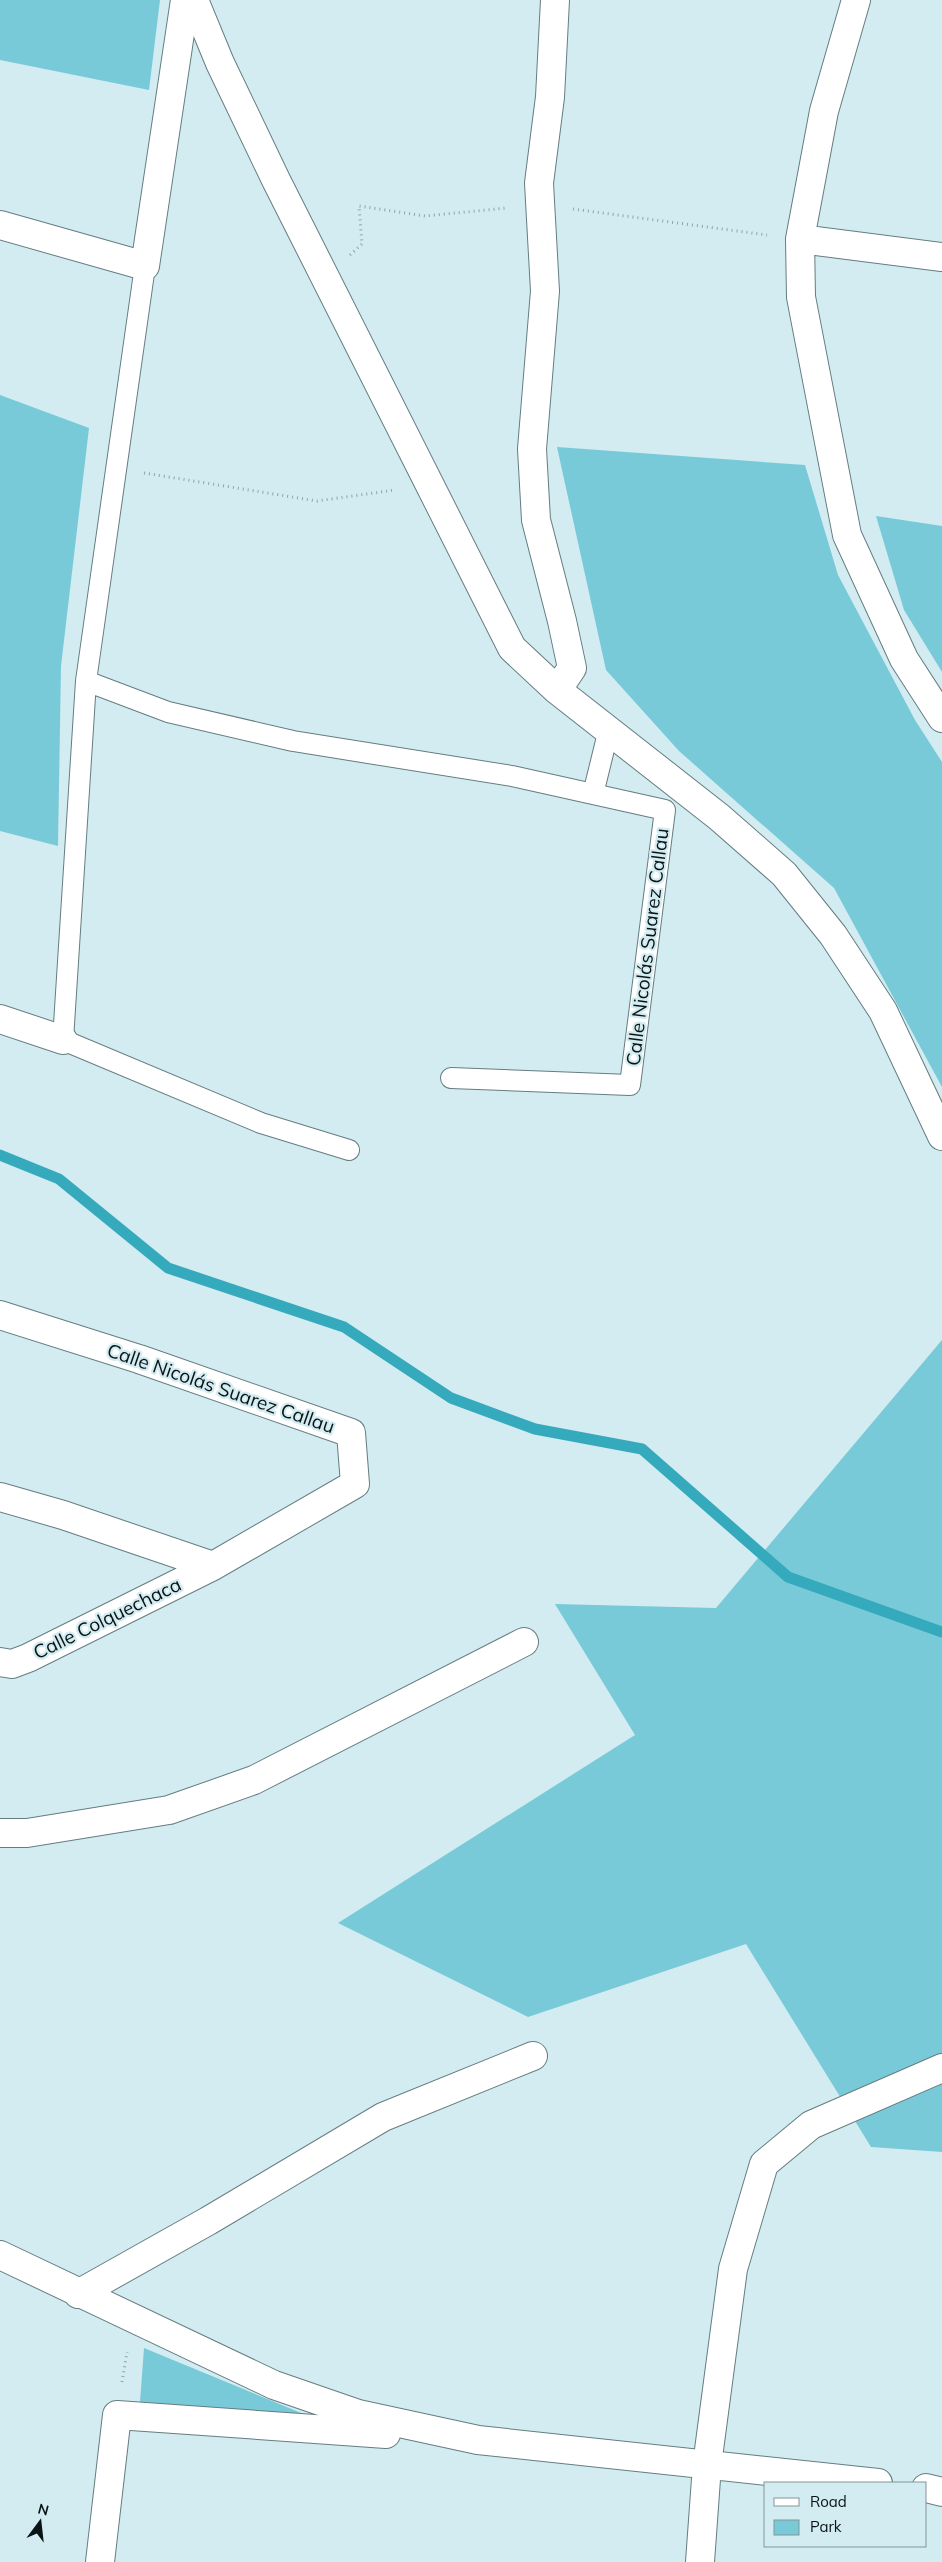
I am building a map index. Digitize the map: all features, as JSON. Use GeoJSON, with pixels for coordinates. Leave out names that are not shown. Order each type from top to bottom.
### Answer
{"type":"FeatureCollection","features":[{"type":"Feature","properties":{"kind":"street"},"geometry":{"type":"LineString","coordinates":[[0,225],[145,266],[185,0]]}},
{"type":"Feature","properties":{"kind":"street"},"geometry":{"type":"LineString","coordinates":[[194,0],[220,62],[276,180],[512,648],[557,690],[610,729],[719,817],[784,874],[833,934],[883,1011],[942,1136]]}},
{"type":"Feature","properties":{"kind":"street"},"geometry":{"type":"LineString","coordinates":[[555,0],[550,97],[539,183],[545,291],[532,449],[536,520],[572,668],[557,690]]}},
{"type":"Feature","properties":{"kind":"street"},"geometry":{"type":"LineString","coordinates":[[856,0],[824,111],[800,239],[801,297],[847,535],[904,659],[942,718]]}},
{"type":"Feature","properties":{"kind":"street"},"geometry":{"type":"LineString","coordinates":[[800,239],[942,257]]}},
{"type":"Feature","properties":{"kind":"street"},"geometry":{"type":"LineString","coordinates":[[0,1019],[63,1040]]}},
{"type":"Feature","properties":{"kind":"street","name":"Calle Nicolás Suarez Callau"},"geometry":{"type":"LineString","coordinates":[[0,1315],[138,1359],[351,1433],[355,1484],[212,1566]]}},
{"type":"Feature","properties":{"kind":"street"},"geometry":{"type":"LineString","coordinates":[[0,1497],[63,1515],[212,1566]]}},
{"type":"Feature","properties":{"kind":"street","name":"Calle Colquechaca"},"geometry":{"type":"LineString","coordinates":[[0,1662],[12,1664],[28,1658],[212,1566]]}},
{"type":"Feature","properties":{"kind":"street"},"geometry":{"type":"LineString","coordinates":[[0,1833],[27,1832],[169,1810],[254,1780],[524,1642]]}},
{"type":"Feature","properties":{"kind":"street"},"geometry":{"type":"LineString","coordinates":[[78,2294],[208,2221],[383,2117],[533,2056]]}},
{"type":"Feature","properties":{"kind":"street"},"geometry":{"type":"LineString","coordinates":[[700,2562],[708,2465],[734,2270],[764,2164],[811,2125],[942,2068]]}},
{"type":"Feature","properties":{"kind":"street"},"geometry":{"type":"LineString","coordinates":[[0,2256],[131,2319],[274,2384],[358,2414],[478,2440]]}},
{"type":"Feature","properties":{"kind":"street"},"geometry":{"type":"LineString","coordinates":[[100,2562],[117,2415],[478,2440],[869,2482]]}},
{"type":"Feature","properties":{"kind":"lane"},"geometry":{"type":"LineString","coordinates":[[145,266],[86,681],[63,1040],[261,1123],[349,1150]]}},
{"type":"Feature","properties":{"kind":"lane"},"geometry":{"type":"LineString","coordinates":[[86,681],[168,712],[293,741],[512,776],[593,794],[610,729]]}},
{"type":"Feature","properties":{"kind":"lane","name":"Calle Nicolás Suarez Callau"},"geometry":{"type":"LineString","coordinates":[[451,1078],[630,1085],[665,810],[593,794]]}},
{"type":"Feature","properties":{"kind":"path"},"geometry":{"type":"LineString","coordinates":[[116,468],[317,502],[429,485]]}},
{"type":"Feature","properties":{"kind":"path"},"geometry":{"type":"LineString","coordinates":[[117,2415],[131,2319]]}},
{"type":"Feature","properties":{"kind":"green space"},"geometry":{"type":"Polygon","coordinates":[[[0,0],[160,0],[149,90],[0,60],[0,0]]]}},
{"type":"Feature","properties":{"kind":"green space"},"geometry":{"type":"Polygon","coordinates":[[[0,395],[89,428],[61,666],[58,846],[0,831],[0,395]]]}},
{"type":"Feature","properties":{"kind":"green space"},"geometry":{"type":"Polygon","coordinates":[[[557,447],[805,465],[838,575],[915,720],[942,762],[942,1087],[834,888],[679,751],[606,670],[557,447]]]}},
{"type":"Feature","properties":{"kind":"green space"},"geometry":{"type":"Polygon","coordinates":[[[876,516],[942,526],[942,672],[904,610],[876,516]]]}},
{"type":"Feature","properties":{"kind":"green space"},"geometry":{"type":"Polygon","coordinates":[[[942,1340],[942,2152],[871,2147],[746,1944],[528,2017],[338,1923],[635,1735],[555,1604],[716,1608],[942,1340]]]}},
{"type":"Feature","properties":{"kind":"green space"},"geometry":{"type":"Polygon","coordinates":[[[144,2348],[306,2415],[140,2402],[144,2348]]]}},
{"type":"Feature","properties":{"kind":"waterway"},"geometry":{"type":"LineString","coordinates":[[0,1155],[59,1179],[168,1268],[344,1327],[451,1398],[535,1429],[642,1449],[788,1577],[942,1632]]}}]}
